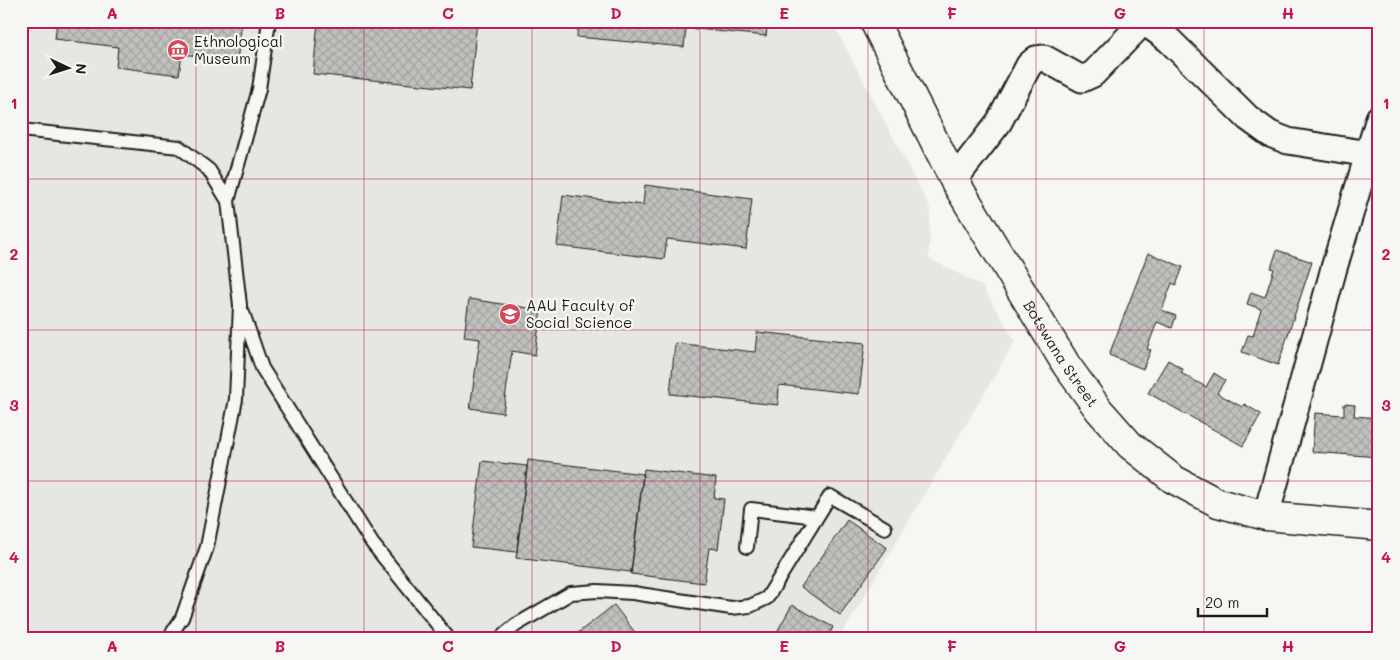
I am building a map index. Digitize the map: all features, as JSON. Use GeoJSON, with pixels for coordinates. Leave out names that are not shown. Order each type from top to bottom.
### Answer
{"type":"FeatureCollection","features":[{"type":"Feature","properties":{"kind":"main road","name":"Botswana Street"},"geometry":{"type":"LineString","coordinates":[[874,21],[954,180],[1067,366],[1099,410],[1130,445],[1173,479],[1218,503],[1266,516],[1379,526]]}},
{"type":"Feature","properties":{"kind":"street"},"geometry":{"type":"LineString","coordinates":[[954,180],[999,122],[1029,65],[1036,59],[1044,58],[1082,79],[1088,78],[1144,21],[1169,40],[1248,118],[1270,134],[1288,142],[1369,154]]}},
{"type":"Feature","properties":{"kind":"street"},"geometry":{"type":"LineString","coordinates":[[1266,516],[1334,268],[1379,118]]}},
{"type":"Feature","properties":{"kind":"lane"},"geometry":{"type":"LineString","coordinates":[[168,639],[182,618],[207,547],[236,399],[240,304],[228,201],[259,89],[269,21]]}},
{"type":"Feature","properties":{"kind":"lane"},"geometry":{"type":"LineString","coordinates":[[21,131],[179,147],[209,170],[228,201]]}},
{"type":"Feature","properties":{"kind":"lane"},"geometry":{"type":"LineString","coordinates":[[240,304],[262,368],[372,543],[449,639]]}},
{"type":"Feature","properties":{"kind":"lane"},"geometry":{"type":"LineString","coordinates":[[499,639],[516,625],[571,593],[598,591],[634,593],[731,608],[750,606],[767,598],[830,496],[885,528]]}},
{"type":"Feature","properties":{"kind":"lane"},"geometry":{"type":"LineString","coordinates":[[746,546],[751,509],[817,517]]}},
{"type":"Feature","properties":{"kind":"shaded area","name":"AAU Faculty of Social Science"},"geometry":{"type":"Polygon","coordinates":[[[21,21],[832,21],[930,208],[929,258],[982,286],[1015,341],[839,639],[21,639],[21,21]]]}},
{"type":"Feature","properties":{"kind":"building","name":"Ethnological Museum"},"geometry":{"type":"Polygon","coordinates":[[[57,21],[242,21],[237,61],[182,54],[179,75],[116,67],[118,47],[55,39],[57,21]]]}},
{"type":"Feature","properties":{"kind":"building"},"geometry":{"type":"Polygon","coordinates":[[[318,21],[477,21],[470,90],[313,74],[318,21]]]}},
{"type":"Feature","properties":{"kind":"building"},"geometry":{"type":"Polygon","coordinates":[[[578,21],[768,21],[766,36],[686,28],[684,47],[577,37],[578,21]]]}},
{"type":"Feature","properties":{"kind":"building"},"geometry":{"type":"Polygon","coordinates":[[[645,185],[752,199],[746,249],[667,239],[664,259],[557,246],[563,195],[643,205],[645,185]]]}},
{"type":"Feature","properties":{"kind":"building"},"geometry":{"type":"Polygon","coordinates":[[[1277,250],[1312,262],[1278,365],[1242,352],[1248,335],[1253,336],[1261,309],[1247,304],[1251,292],[1265,297],[1274,269],[1271,268],[1277,250]]]}},
{"type":"Feature","properties":{"kind":"building"},"geometry":{"type":"Polygon","coordinates":[[[1148,253],[1183,267],[1176,285],[1172,283],[1162,310],[1176,316],[1172,328],[1157,322],[1147,349],[1151,350],[1143,369],[1109,355],[1148,253]]]}},
{"type":"Feature","properties":{"kind":"building"},"geometry":{"type":"Polygon","coordinates":[[[469,299],[541,310],[535,355],[512,351],[503,413],[470,408],[480,339],[464,337],[469,299]]]}},
{"type":"Feature","properties":{"kind":"building"},"geometry":{"type":"Polygon","coordinates":[[[757,332],[865,343],[859,394],[779,385],[778,405],[670,394],[675,343],[755,352],[757,332]]]}},
{"type":"Feature","properties":{"kind":"building"},"geometry":{"type":"Polygon","coordinates":[[[1168,360],[1183,369],[1181,373],[1206,387],[1214,373],[1225,380],[1217,393],[1242,407],[1244,404],[1261,414],[1243,446],[1148,393],[1168,360]]]}},
{"type":"Feature","properties":{"kind":"building"},"geometry":{"type":"Polygon","coordinates":[[[1344,404],[1355,405],[1354,416],[1379,418],[1379,457],[1312,452],[1315,413],[1344,415],[1344,404]]]}},
{"type":"Feature","properties":{"kind":"building"},"geometry":{"type":"Polygon","coordinates":[[[528,460],[643,474],[631,572],[516,558],[528,460]]]}},
{"type":"Feature","properties":{"kind":"building"},"geometry":{"type":"Polygon","coordinates":[[[482,461],[527,466],[517,552],[471,547],[482,461]]]}},
{"type":"Feature","properties":{"kind":"building"},"geometry":{"type":"Polygon","coordinates":[[[644,469],[716,478],[714,498],[724,499],[718,549],[709,548],[704,583],[631,574],[644,469]]]}},
{"type":"Feature","properties":{"kind":"building"},"geometry":{"type":"Polygon","coordinates":[[[847,520],[887,548],[840,615],[801,587],[847,520]]]}},
{"type":"Feature","properties":{"kind":"building"},"geometry":{"type":"Polygon","coordinates":[[[614,605],[640,639],[570,639],[614,605]]]}},
{"type":"Feature","properties":{"kind":"building"},"geometry":{"type":"Polygon","coordinates":[[[792,605],[833,627],[827,639],[773,639],[792,605]]]}},
{"type":"Feature","properties":{"kind":"place","name":"Ethnological Museum"},"geometry":{"type":"Point","coordinates":[178,50]}},
{"type":"Feature","properties":{"kind":"place","name":"AAU Faculty of Social Science"},"geometry":{"type":"Point","coordinates":[510,314]}}]}
